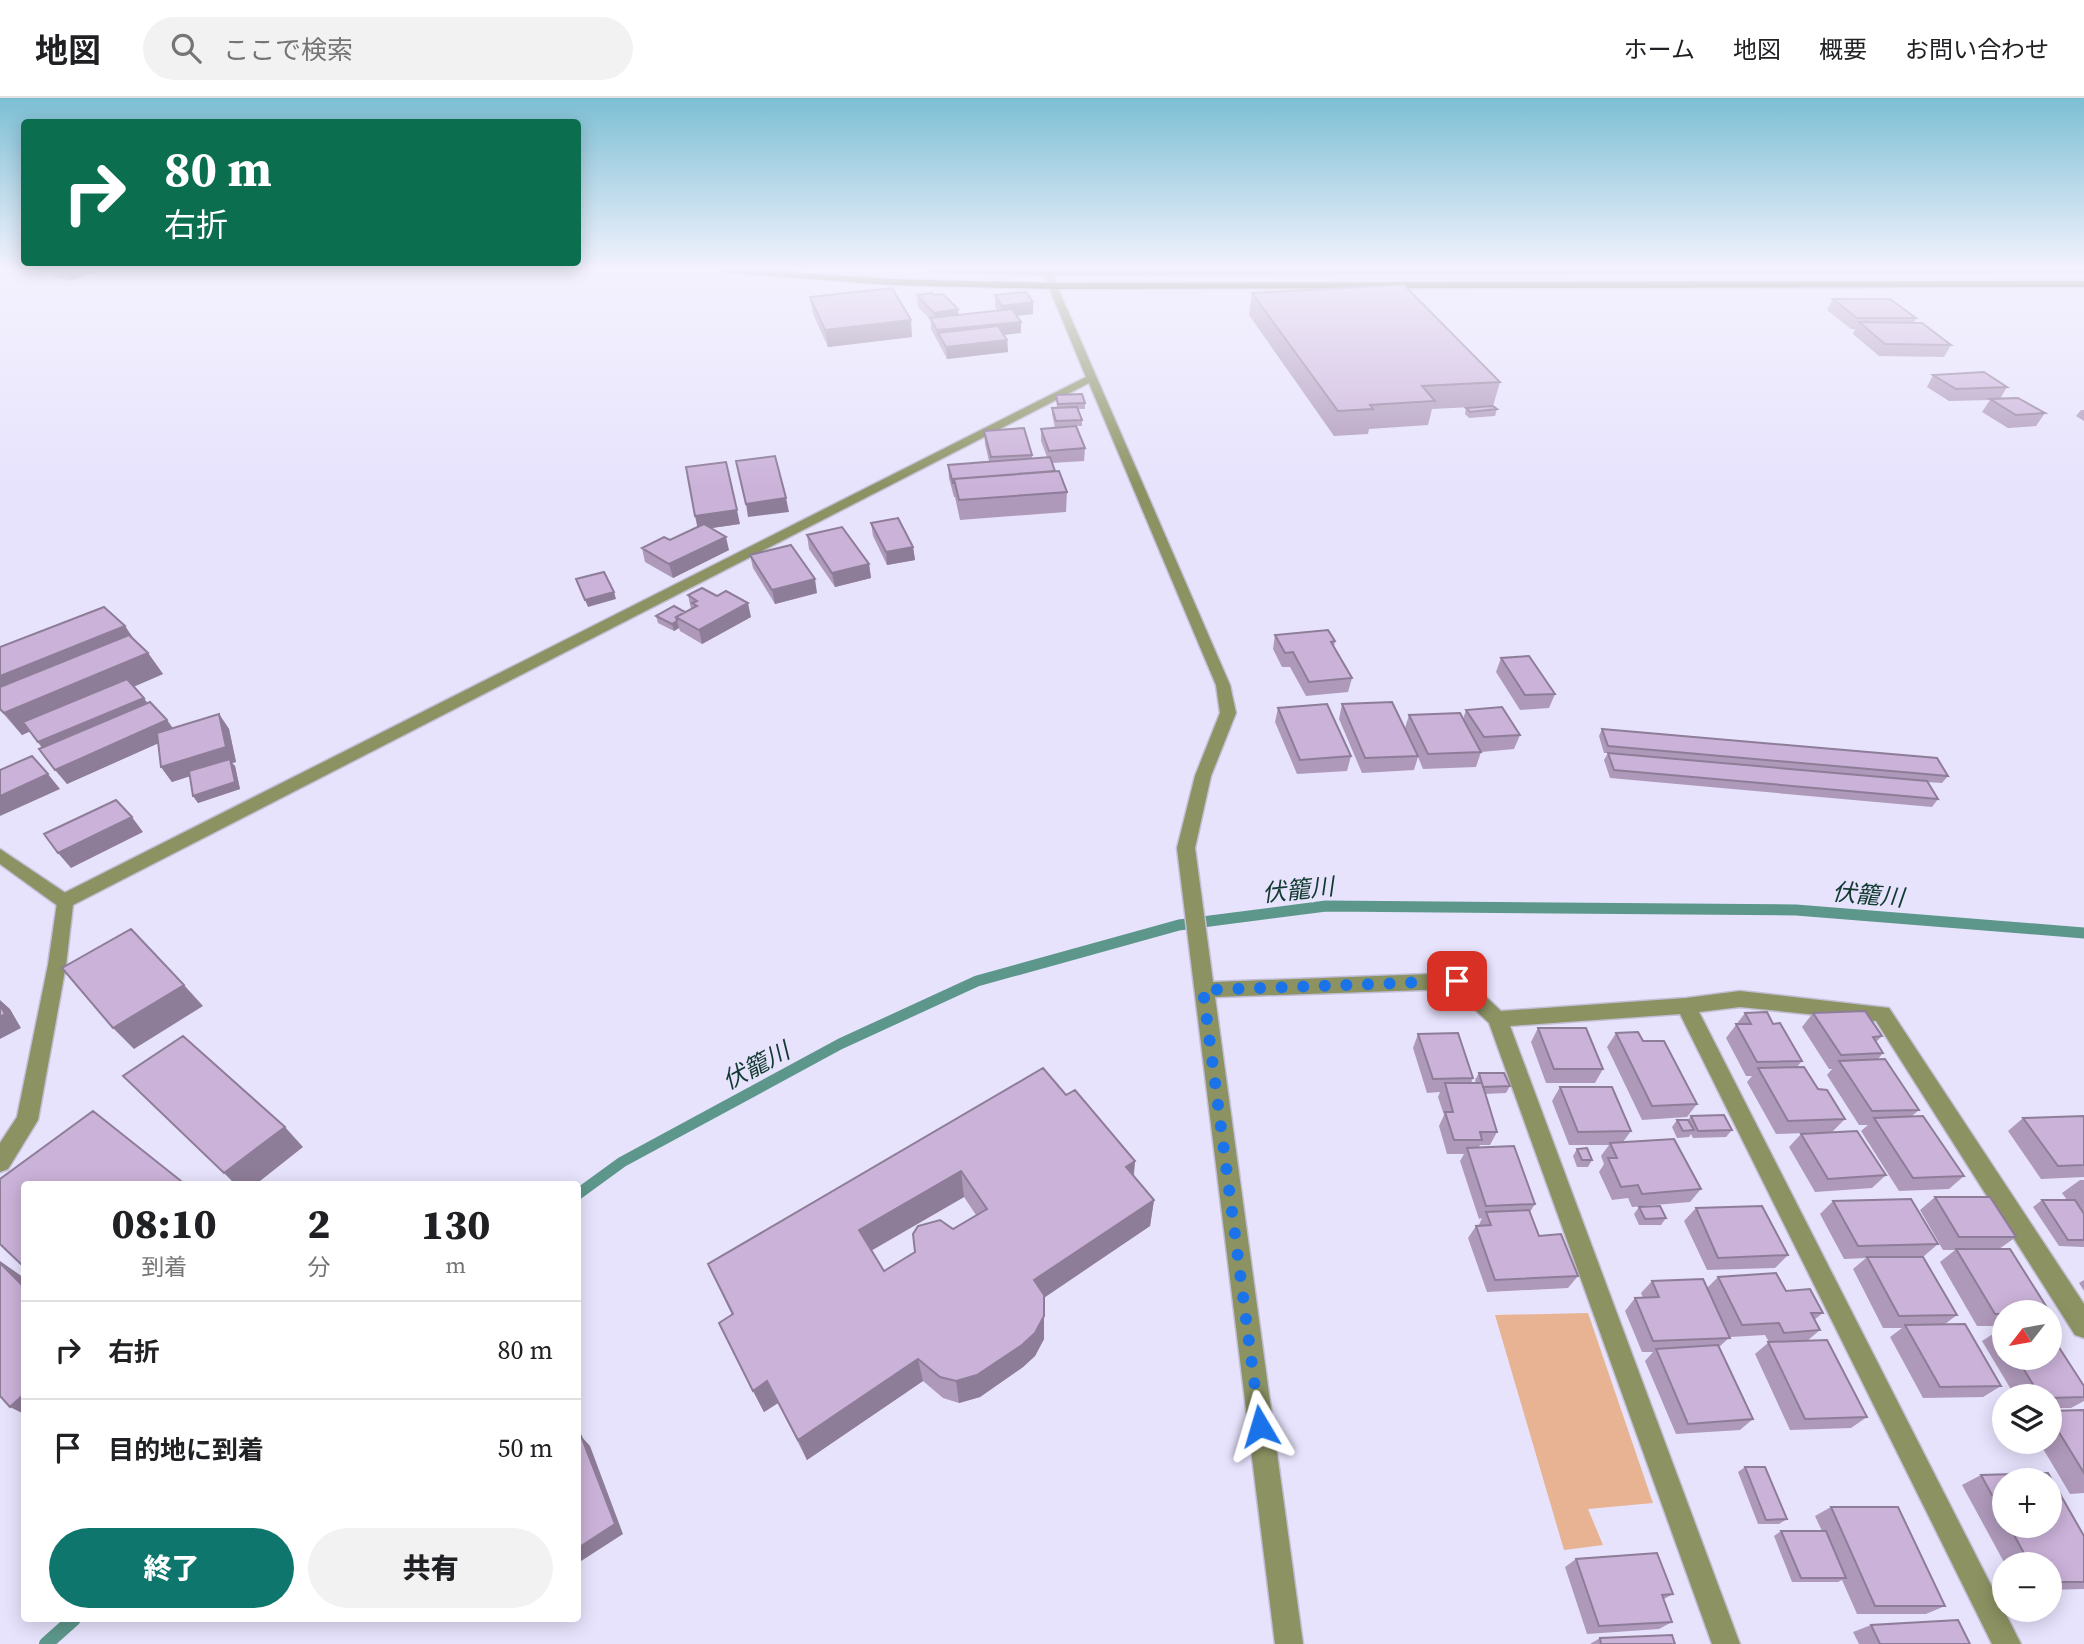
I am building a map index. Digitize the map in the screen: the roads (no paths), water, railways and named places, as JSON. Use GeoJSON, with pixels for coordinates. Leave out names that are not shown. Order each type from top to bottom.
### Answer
{"type":"FeatureCollection","features":[{"type":"Feature","properties":{"kind":"street"},"geometry":{"type":"LineString","coordinates":[[1077,342],[1223,685],[1228,713],[1203,776],[1186,848],[1289,1644]]}},
{"type":"Feature","properties":{"kind":"street"},"geometry":{"type":"LineString","coordinates":[[64,901],[1092,378]]}},
{"type":"Feature","properties":{"kind":"street"},"geometry":{"type":"LineString","coordinates":[[0,855],[64,901]]}},
{"type":"Feature","properties":{"kind":"street"},"geometry":{"type":"LineString","coordinates":[[0,1162],[27,1121],[57,965],[64,901]]}},
{"type":"Feature","properties":{"kind":"street"},"geometry":{"type":"LineString","coordinates":[[1202,980],[1457,981],[1497,1019],[1726,1644]]}},
{"type":"Feature","properties":{"kind":"street"},"geometry":{"type":"LineString","coordinates":[[1497,1019],[1686,1006],[1740,999],[1882,1014],[2084,1326]]}},
{"type":"Feature","properties":{"kind":"street"},"geometry":{"type":"LineString","coordinates":[[1686,1006],[2007,1644]]}},
{"type":"Feature","properties":{"kind":"waterway","name":"伏籠川"},"geometry":{"type":"LineString","coordinates":[[581,1192],[622,1162],[840,1044],[977,981],[1179,925],[1326,906],[1796,910],[2084,933]]}},
{"type":"Feature","properties":{"kind":"waterway","name":"伏籠川"},"geometry":{"type":"LineString","coordinates":[[46,1644],[71,1622]]}}]}
